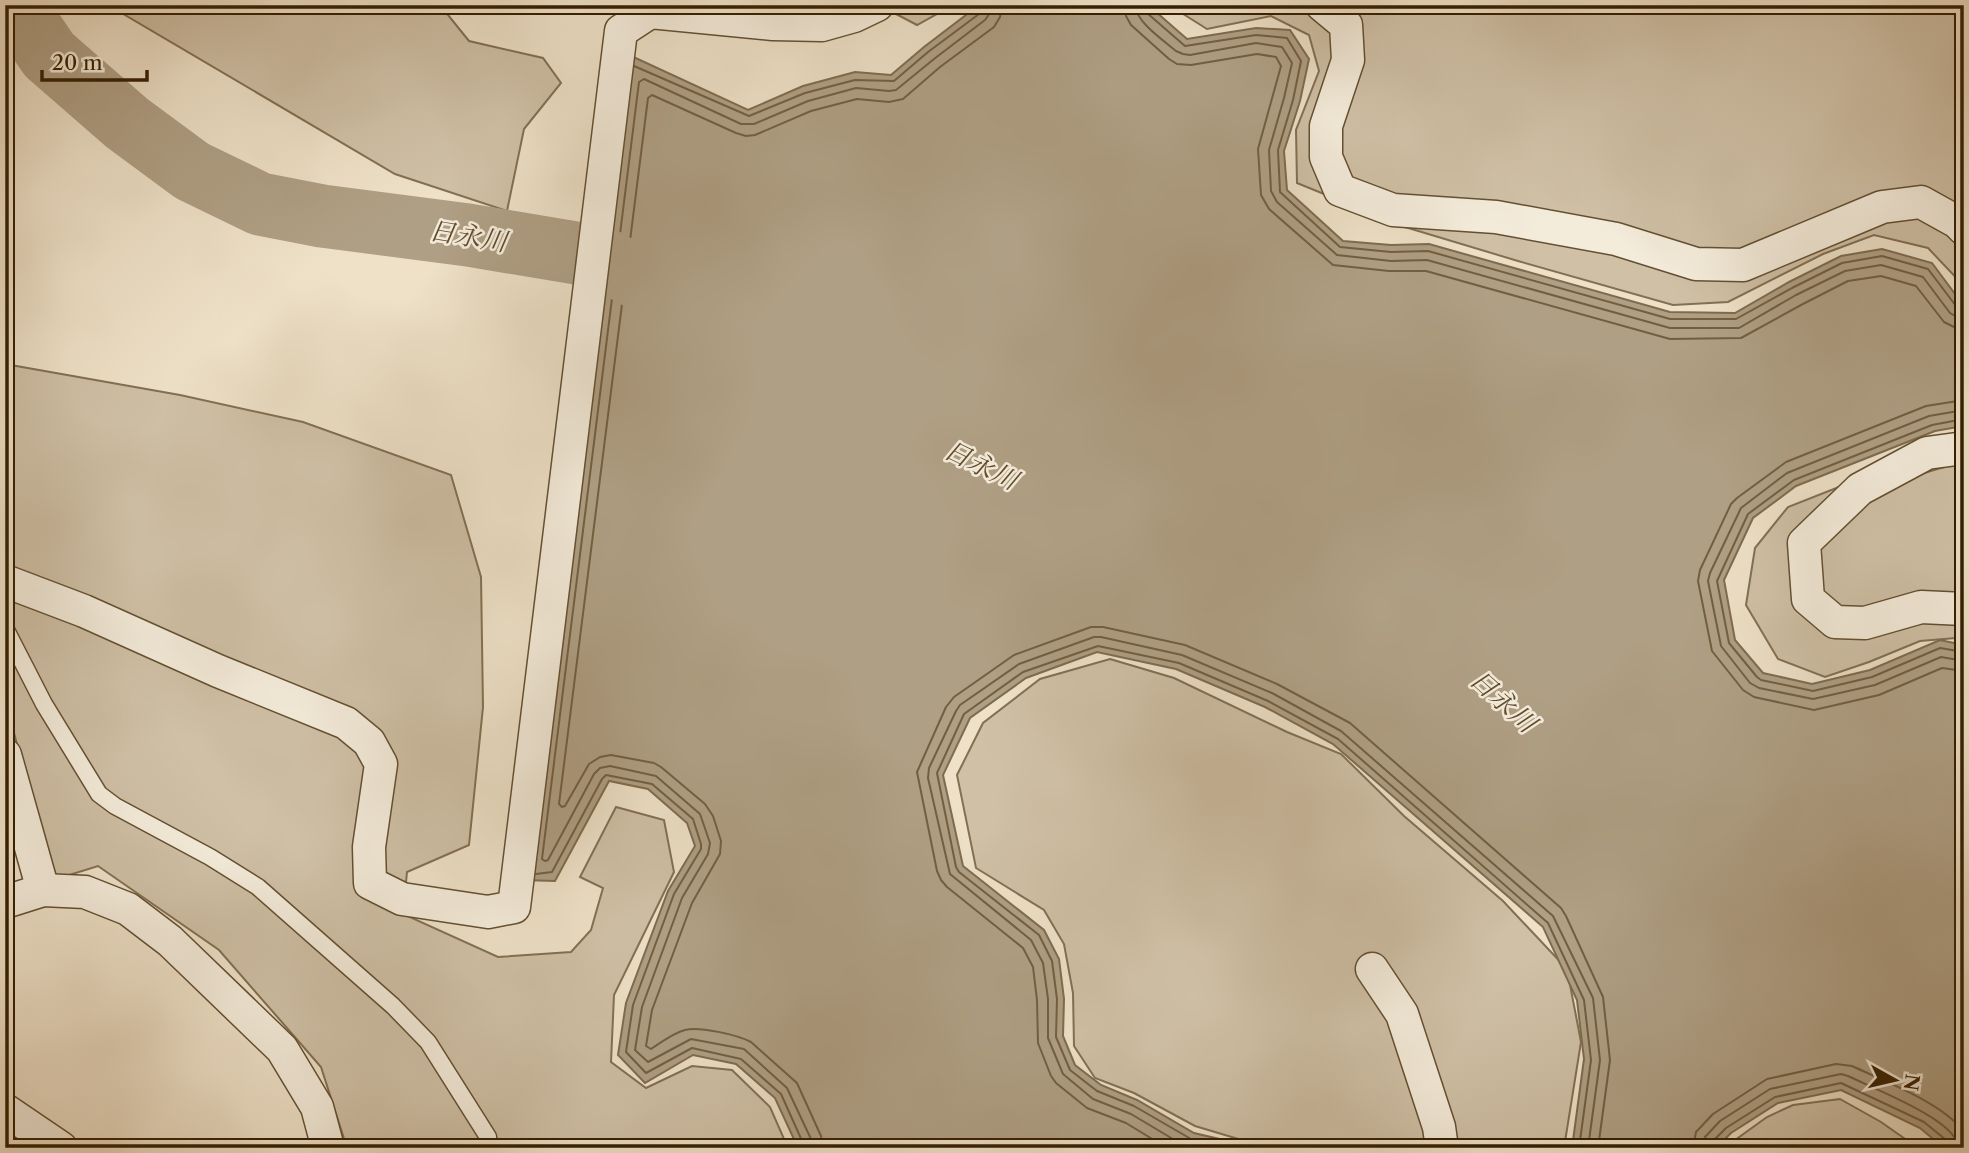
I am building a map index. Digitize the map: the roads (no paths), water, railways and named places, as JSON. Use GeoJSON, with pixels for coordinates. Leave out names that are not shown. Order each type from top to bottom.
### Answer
{"type":"FeatureCollection","features":[{"type":"Feature","properties":{"kind":"street"},"geometry":{"type":"LineString","coordinates":[[5,581],[84,611],[218,671],[346,723],[369,743],[381,764],[369,848],[370,883],[402,899],[488,912],[514,907],[621,31],[650,12],[773,24],[822,25],[854,16],[877,5]]}},
{"type":"Feature","properties":{"kind":"street"},"geometry":{"type":"LineString","coordinates":[[1322,5],[1346,25],[1348,60],[1326,126],[1326,157],[1340,190],[1393,210],[1496,217],[1616,239],[1696,264],[1743,265],[1882,207],[1895,205],[1921,202],[1957,222],[1964,229]]}},
{"type":"Feature","properties":{"kind":"street"},"geometry":{"type":"LineString","coordinates":[[1964,448],[1927,453],[1860,489],[1804,543],[1808,599],[1835,622],[1865,622],[1920,607],[1964,608]]}},
{"type":"Feature","properties":{"kind":"street"},"geometry":{"type":"LineString","coordinates":[[5,755],[43,890]]}},
{"type":"Feature","properties":{"kind":"street"},"geometry":{"type":"LineString","coordinates":[[5,902],[43,890],[85,892],[128,909],[170,941],[282,1049],[317,1107],[328,1148]]}},
{"type":"Feature","properties":{"kind":"street"},"geometry":{"type":"LineString","coordinates":[[1372,969],[1402,1014],[1440,1127],[1442,1148]]}},
{"type":"Feature","properties":{"kind":"street"},"geometry":{"type":"LineString","coordinates":[[5,1110],[61,1148]]}},
{"type":"Feature","properties":{"kind":"lane"},"geometry":{"type":"LineString","coordinates":[[5,628],[44,704],[99,794],[115,806],[211,857],[258,887],[393,1006],[428,1042],[488,1138]]}},
{"type":"Feature","properties":{"kind":"water"},"geometry":{"type":"Polygon","coordinates":[[[979,5],[1148,5],[1187,39],[1256,28],[1290,30],[1309,59],[1300,101],[1284,151],[1287,190],[1343,241],[1391,245],[1429,244],[1670,312],[1735,313],[1841,256],[1882,249],[1932,263],[1964,306],[1964,426],[1935,431],[1796,486],[1753,518],[1724,580],[1735,640],[1763,673],[1812,684],[1870,670],[1940,640],[1964,645],[1964,1148],[1944,1148],[1920,1128],[1841,1090],[1778,1103],[1731,1133],[1716,1148],[1572,1148],[1584,1059],[1577,1000],[1543,927],[1333,744],[1265,707],[1176,669],[1097,652],[1026,678],[970,718],[943,775],[963,866],[1044,930],[1059,959],[1064,999],[1063,1036],[1075,1065],[1101,1085],[1137,1100],[1194,1133],[1258,1148],[798,1148],[775,1098],[736,1064],[693,1055],[645,1083],[618,1055],[626,1003],[668,891],[695,846],[687,823],[648,789],[609,781],[555,881],[523,880],[627,54],[748,110],[803,86],[855,72],[891,75],[979,5]]]}},
{"type":"Feature","properties":{"kind":"waterway","name":"日永川"},"geometry":{"type":"LineString","coordinates":[[15,5],[49,55],[127,123],[192,171],[260,204],[322,216],[468,235],[600,257],[655,287]]}}]}
